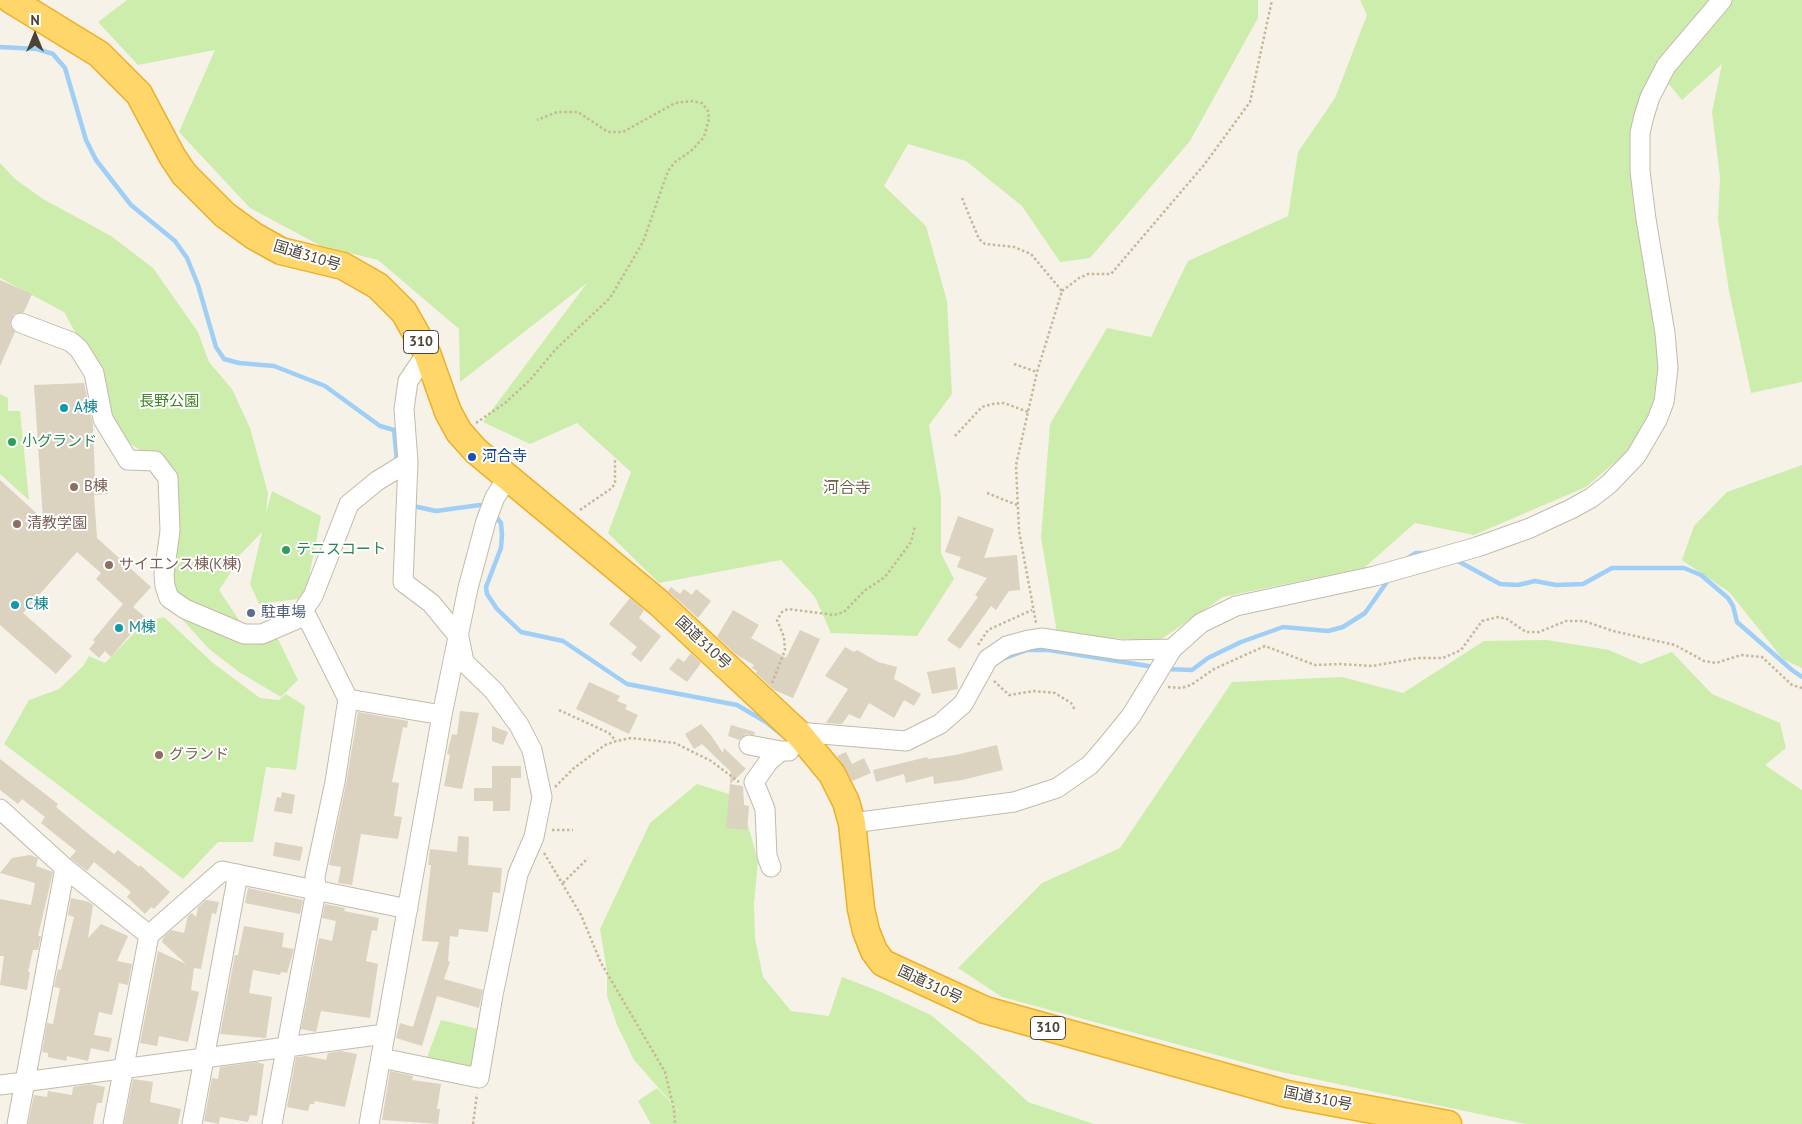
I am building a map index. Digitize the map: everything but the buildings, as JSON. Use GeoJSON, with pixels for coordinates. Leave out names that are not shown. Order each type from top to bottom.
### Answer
{"type":"FeatureCollection","features":[{"type":"Feature","properties":{"kind":"highway","name":"国道310号"},"geometry":{"type":"LineString","coordinates":[[11,0],[99,54],[139,94],[172,156],[184,174],[225,215],[254,236],[280,251],[343,266],[378,286],[404,312],[428,353],[448,412],[460,432],[476,451],[501,488],[561,523],[659,603],[804,740],[832,774],[846,802],[852,823],[861,909],[866,931],[874,951],[884,963],[901,973],[985,1010],[1288,1094],[1448,1124]]}},
{"type":"Feature","properties":{"kind":"street"},"geometry":{"type":"LineString","coordinates":[[852,823],[1014,802],[1057,788],[1083,771],[1104,749],[1131,716],[1169,653],[1201,623],[1236,606],[1375,576],[1477,547],[1530,528],[1591,498],[1636,456],[1657,420],[1664,402],[1668,368],[1665,333],[1640,171],[1640,132],[1650,97],[1662,74],[1679,48],[1722,0]]}},
{"type":"Feature","properties":{"kind":"street"},"geometry":{"type":"LineString","coordinates":[[21,323],[71,342],[79,349],[94,373],[95,387],[104,420],[128,460],[155,461],[168,478],[170,531],[164,574],[169,598],[186,609],[244,634],[262,634],[297,619],[313,596],[349,504],[377,481],[403,466]]}},
{"type":"Feature","properties":{"kind":"street"},"geometry":{"type":"LineString","coordinates":[[381,1058],[479,1078],[493,995],[518,874],[536,840],[542,796],[532,750],[519,725],[494,691],[464,662],[459,638],[431,604],[403,582],[408,488],[403,466],[404,409],[408,381],[428,353]]}},
{"type":"Feature","properties":{"kind":"street"},"geometry":{"type":"LineString","coordinates":[[369,1124],[442,714],[468,588],[486,521],[501,488]]}},
{"type":"Feature","properties":{"kind":"street"},"geometry":{"type":"LineString","coordinates":[[272,1124],[316,891],[315,876],[335,782],[348,699],[304,611]]}},
{"type":"Feature","properties":{"kind":"street"},"geometry":{"type":"LineString","coordinates":[[771,867],[767,856],[765,809],[754,782],[769,761],[781,752],[804,740],[906,741],[940,724],[963,704],[972,690],[981,667],[996,652],[1007,646],[1041,638],[1121,650],[1169,653]]}},
{"type":"Feature","properties":{"kind":"street"},"geometry":{"type":"LineString","coordinates":[[348,699],[442,714]]}},
{"type":"Feature","properties":{"kind":"street"},"geometry":{"type":"LineString","coordinates":[[749,745],[781,752]]}},
{"type":"Feature","properties":{"kind":"street"},"geometry":{"type":"LineString","coordinates":[[0,809],[65,868],[149,936]]}},
{"type":"Feature","properties":{"kind":"street"},"geometry":{"type":"LineString","coordinates":[[16,1124],[65,868]]}},
{"type":"Feature","properties":{"kind":"street"},"geometry":{"type":"LineString","coordinates":[[113,1124],[149,936],[222,871],[408,909]]}},
{"type":"Feature","properties":{"kind":"street"},"geometry":{"type":"LineString","coordinates":[[192,1124],[238,874]]}},
{"type":"Feature","properties":{"kind":"street"},"geometry":{"type":"LineString","coordinates":[[0,1085],[385,1034]]}},
{"type":"Feature","properties":{"kind":"path"},"geometry":{"type":"LineString","coordinates":[[1041,638],[1032,610],[1019,531],[1017,456],[1037,372],[1062,291],[1078,278],[1088,274],[1111,274],[1204,165],[1250,102],[1272,0]]}},
{"type":"Feature","properties":{"kind":"path"},"geometry":{"type":"LineString","coordinates":[[460,432],[505,403],[530,380],[556,348],[610,298],[643,242],[668,172],[675,162],[691,151],[704,137],[709,119],[708,111],[702,104],[692,101],[675,104],[623,132],[608,132],[578,112],[557,112],[537,120]]}},
{"type":"Feature","properties":{"kind":"path"},"geometry":{"type":"LineString","coordinates":[[962,198],[979,239],[985,244],[1014,247],[1031,254],[1062,291]]}},
{"type":"Feature","properties":{"kind":"path"},"geometry":{"type":"LineString","coordinates":[[1014,364],[1037,372]]}},
{"type":"Feature","properties":{"kind":"path"},"geometry":{"type":"LineString","coordinates":[[955,436],[982,407],[992,404],[1004,404],[1028,412]]}},
{"type":"Feature","properties":{"kind":"path"},"geometry":{"type":"LineString","coordinates":[[561,523],[612,488],[615,483],[614,460]]}},
{"type":"Feature","properties":{"kind":"path"},"geometry":{"type":"LineString","coordinates":[[986,493],[1017,505]]}},
{"type":"Feature","properties":{"kind":"path"},"geometry":{"type":"LineString","coordinates":[[765,702],[784,650],[784,637],[777,624],[779,616],[788,609],[834,615],[844,612],[864,591],[885,577],[911,542],[915,526]]}},
{"type":"Feature","properties":{"kind":"path"},"geometry":{"type":"LineString","coordinates":[[1151,681],[1172,688],[1191,685],[1214,669],[1265,646],[1315,665],[1372,666],[1418,658],[1443,658],[1460,650],[1477,625],[1482,621],[1498,618],[1507,619],[1526,632],[1539,632],[1566,621],[1584,621],[1613,631],[1674,645],[1704,661],[1716,663],[1741,655],[1762,657],[1792,685],[1802,688]]}},
{"type":"Feature","properties":{"kind":"path"},"geometry":{"type":"LineString","coordinates":[[989,679],[997,682],[1009,695],[1034,691],[1055,693],[1071,703],[1075,710]]}},
{"type":"Feature","properties":{"kind":"path"},"geometry":{"type":"LineString","coordinates":[[559,710],[610,733],[616,741]]}},
{"type":"Feature","properties":{"kind":"path"},"geometry":{"type":"LineString","coordinates":[[542,796],[591,755],[616,741],[644,739],[675,743],[711,761],[737,782],[754,782]]}},
{"type":"Feature","properties":{"kind":"path"},"geometry":{"type":"LineString","coordinates":[[573,830],[551,830],[536,840],[581,915],[601,962],[665,1072],[674,1109],[674,1124]]}},
{"type":"Feature","properties":{"kind":"path"},"geometry":{"type":"LineString","coordinates":[[563,884],[588,858]]}},
{"type":"Feature","properties":{"kind":"path"},"geometry":{"type":"LineString","coordinates":[[473,1124],[479,1078]]}},
{"type":"Feature","properties":{"kind":"green space"},"geometry":{"type":"Polygon","coordinates":[[[127,0],[1258,0],[1258,18],[1190,141],[1090,258],[1060,262],[1022,206],[966,161],[908,144],[884,186],[926,226],[947,301],[952,394],[929,425],[941,497],[941,553],[954,579],[917,636],[831,633],[815,597],[781,560],[659,583],[608,533],[631,472],[577,423],[530,444],[483,422],[587,283],[460,382],[459,329],[378,260],[321,246],[250,208],[179,132],[215,50],[138,65],[98,22],[127,0]]]}},
{"type":"Feature","properties":{"kind":"green space"},"geometry":{"type":"Polygon","coordinates":[[[1360,0],[1802,0],[1802,382],[1751,393],[1729,291],[1718,219],[1720,177],[1712,112],[1722,64],[1682,100],[1655,67],[1635,118],[1659,340],[1658,396],[1640,441],[1586,487],[1474,535],[1415,523],[1364,568],[1223,597],[1157,642],[1057,633],[1041,537],[1050,424],[1107,328],[1151,337],[1188,261],[1288,216],[1298,152],[1335,98],[1367,15],[1360,0]]]}},
{"type":"Feature","properties":{"kind":"green space","name":"長野公園"},"geometry":{"type":"Polygon","coordinates":[[[0,163],[15,179],[43,199],[111,236],[153,268],[198,332],[209,362],[232,389],[250,428],[268,493],[266,513],[272,491],[321,516],[305,598],[259,604],[250,584],[262,532],[237,558],[231,572],[219,590],[249,635],[276,635],[298,680],[281,697],[239,672],[209,649],[171,607],[174,472],[120,437],[102,380],[64,312],[0,278],[0,163]]]}},
{"type":"Feature","properties":{"kind":"green space","name":"小グランド"},"geometry":{"type":"Polygon","coordinates":[[[0,394],[8,398],[8,411],[20,411],[29,500],[0,474],[0,394]]]}},
{"type":"Feature","properties":{"kind":"green space"},"geometry":{"type":"Polygon","coordinates":[[[1802,465],[1802,668],[1783,659],[1729,592],[1682,560],[1694,526],[1727,492],[1802,465]]]}},
{"type":"Feature","properties":{"kind":"green space","name":"グランド"},"geometry":{"type":"Polygon","coordinates":[[[164,617],[213,663],[260,698],[279,700],[286,694],[305,706],[296,770],[266,767],[253,842],[218,842],[183,879],[4,744],[29,700],[59,689],[83,666],[89,656],[105,663],[145,622],[164,617]]]}},
{"type":"Feature","properties":{"kind":"green space"},"geometry":{"type":"Polygon","coordinates":[[[1547,640],[1609,650],[1641,664],[1672,652],[1712,694],[1780,723],[1786,748],[1765,765],[1802,790],[1802,1124],[1526,1124],[1272,1070],[1002,997],[958,968],[1042,883],[1120,848],[1232,682],[1342,677],[1403,693],[1484,641],[1547,640]]]}},
{"type":"Feature","properties":{"kind":"green space"},"geometry":{"type":"Polygon","coordinates":[[[697,784],[729,794],[746,818],[758,861],[754,903],[755,939],[763,977],[791,1011],[829,1016],[842,977],[881,992],[931,1015],[978,1055],[1028,1102],[1094,1124],[651,1124],[638,1101],[657,1088],[686,1119],[634,1060],[617,1025],[607,996],[607,971],[600,929],[650,823],[697,784]]]}},
{"type":"Feature","properties":{"kind":"green space"},"geometry":{"type":"Polygon","coordinates":[[[441,1020],[478,1029],[473,1072],[426,1060],[441,1020]]]}},
{"type":"Feature","properties":{"kind":"waterway"},"geometry":{"type":"LineString","coordinates":[[0,47],[37,49],[53,54],[65,68],[86,140],[96,160],[131,205],[175,241],[187,258],[198,285],[216,347],[224,359],[239,363],[274,366],[325,386],[380,426],[394,430],[397,462]]}},
{"type":"Feature","properties":{"kind":"waterway"},"geometry":{"type":"LineString","coordinates":[[411,503],[413,506],[436,511],[480,505],[486,508]]}},
{"type":"Feature","properties":{"kind":"waterway"},"geometry":{"type":"LineString","coordinates":[[494,514],[501,523],[501,548],[486,587],[487,594],[497,609],[521,632],[563,641],[627,684],[737,705],[766,722],[782,735]]}},
{"type":"Feature","properties":{"kind":"waterway"},"geometry":{"type":"LineString","coordinates":[[1405,560],[1416,553],[1428,553]]}},
{"type":"Feature","properties":{"kind":"waterway"},"geometry":{"type":"LineString","coordinates":[[1456,560],[1500,584],[1518,585],[1535,581],[1556,585],[1583,584],[1612,568],[1684,568],[1701,575],[1728,598],[1733,606],[1737,622],[1802,677]]}},
{"type":"Feature","properties":{"kind":"waterway"},"geometry":{"type":"LineString","coordinates":[[1165,669],[1192,670],[1208,658],[1241,642],[1283,627],[1328,631],[1343,627],[1365,613],[1389,579]]}},
{"type":"Feature","properties":{"kind":"waterway"},"geometry":{"type":"LineString","coordinates":[[1005,658],[1027,650],[1049,650],[1154,667]]}},
{"type":"Feature","properties":{"kind":"place","name":"A棟"},"geometry":{"type":"Point","coordinates":[64,408]}},
{"type":"Feature","properties":{"kind":"place","name":"小グランド"},"geometry":{"type":"Point","coordinates":[12,442]}},
{"type":"Feature","properties":{"kind":"place","name":"河合寺"},"geometry":{"type":"Point","coordinates":[472,457]}},
{"type":"Feature","properties":{"kind":"place","name":"B棟"},"geometry":{"type":"Point","coordinates":[74,487]}},
{"type":"Feature","properties":{"kind":"place","name":"清教学園"},"geometry":{"type":"Point","coordinates":[17,524]}},
{"type":"Feature","properties":{"kind":"place","name":"テニスコート"},"geometry":{"type":"Point","coordinates":[286,550]}},
{"type":"Feature","properties":{"kind":"place","name":"サイエンス棟(K棟)"},"geometry":{"type":"Point","coordinates":[109,565]}},
{"type":"Feature","properties":{"kind":"place","name":"C棟"},"geometry":{"type":"Point","coordinates":[15,605]}},
{"type":"Feature","properties":{"kind":"place","name":"駐車場"},"geometry":{"type":"Point","coordinates":[251,613]}},
{"type":"Feature","properties":{"kind":"place","name":"M棟"},"geometry":{"type":"Point","coordinates":[119,628]}},
{"type":"Feature","properties":{"kind":"place","name":"グランド"},"geometry":{"type":"Point","coordinates":[159,755]}},
{"type":"Feature","properties":{"kind":"district","name":"河合寺"},"geometry":{"type":"Point","coordinates":[847,488]}}]}
